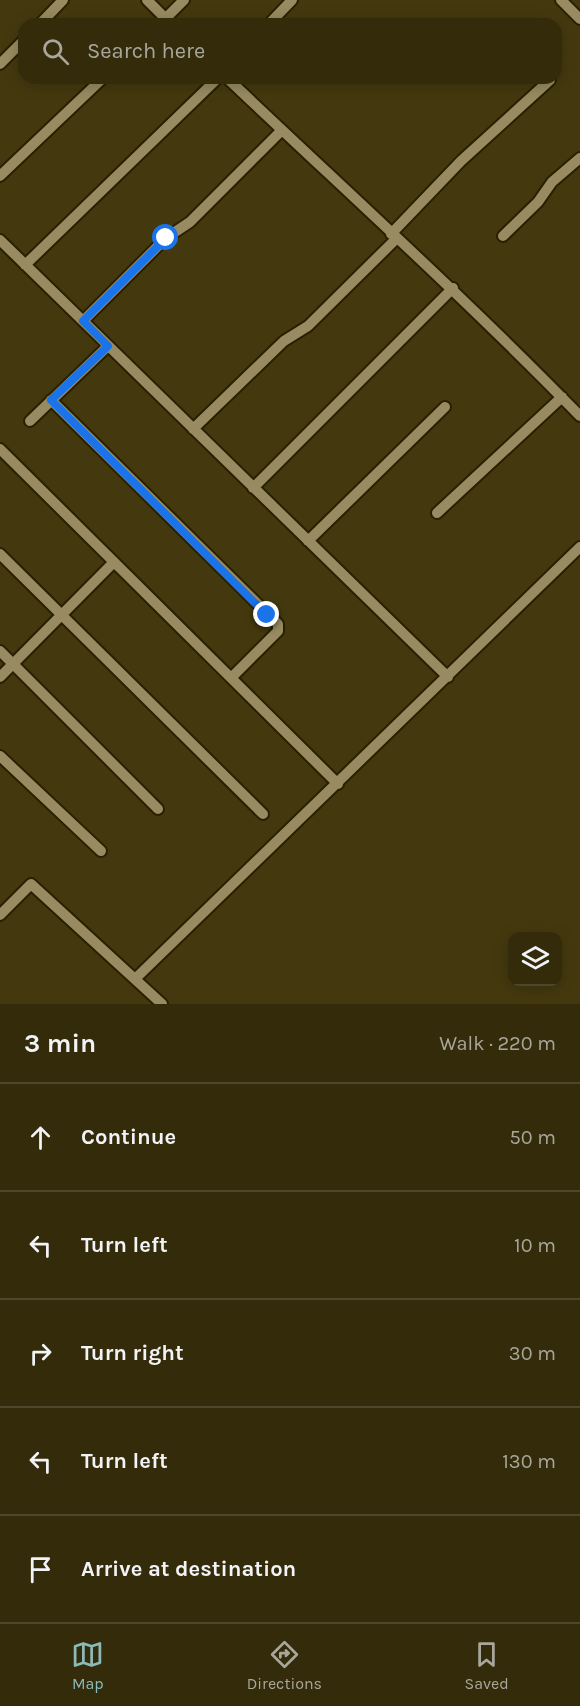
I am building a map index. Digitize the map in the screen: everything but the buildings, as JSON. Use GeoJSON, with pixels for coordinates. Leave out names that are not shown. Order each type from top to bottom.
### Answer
{"type":"FeatureCollection","features":[{"type":"Feature","properties":{"kind":"street"},"geometry":{"type":"LineString","coordinates":[[46,18],[63,0]]}},
{"type":"Feature","properties":{"kind":"street"},"geometry":{"type":"LineString","coordinates":[[147,0],[162,18]]}},
{"type":"Feature","properties":{"kind":"street"},"geometry":{"type":"LineString","coordinates":[[168,18],[184,0]]}},
{"type":"Feature","properties":{"kind":"street"},"geometry":{"type":"LineString","coordinates":[[274,18],[291,0]]}},
{"type":"Feature","properties":{"kind":"street"},"geometry":{"type":"LineString","coordinates":[[561,0],[580,19]]}},
{"type":"Feature","properties":{"kind":"street"},"geometry":{"type":"LineString","coordinates":[[0,64],[18,46]]}},
{"type":"Feature","properties":{"kind":"street"},"geometry":{"type":"LineString","coordinates":[[0,176],[97,84]]}},
{"type":"Feature","properties":{"kind":"street"},"geometry":{"type":"LineString","coordinates":[[25,265],[212,84]]}},
{"type":"Feature","properties":{"kind":"street"},"geometry":{"type":"LineString","coordinates":[[233,84],[394,236],[453,288],[580,416]]}},
{"type":"Feature","properties":{"kind":"street"},"geometry":{"type":"LineString","coordinates":[[193,429],[284,341],[308,326],[394,236],[461,161],[546,84]]}},
{"type":"Feature","properties":{"kind":"street"},"geometry":{"type":"LineString","coordinates":[[83,321],[166,238],[190,222],[282,130]]}},
{"type":"Feature","properties":{"kind":"street"},"geometry":{"type":"LineString","coordinates":[[503,236],[538,202],[552,182],[580,158]]}},
{"type":"Feature","properties":{"kind":"street"},"geometry":{"type":"LineString","coordinates":[[0,240],[448,677]]}},
{"type":"Feature","properties":{"kind":"street"},"geometry":{"type":"LineString","coordinates":[[254,488],[453,288]]}},
{"type":"Feature","properties":{"kind":"street"},"geometry":{"type":"LineString","coordinates":[[30,421],[108,346]]}},
{"type":"Feature","properties":{"kind":"street"},"geometry":{"type":"LineString","coordinates":[[437,513],[562,397]]}},
{"type":"Feature","properties":{"kind":"street"},"geometry":{"type":"LineString","coordinates":[[51,400],[278,624],[278,631],[231,678]]}},
{"type":"Feature","properties":{"kind":"street"},"geometry":{"type":"LineString","coordinates":[[308,541],[445,407]]}},
{"type":"Feature","properties":{"kind":"street"},"geometry":{"type":"LineString","coordinates":[[1,452],[338,784]]}},
{"type":"Feature","properties":{"kind":"street"},"geometry":{"type":"LineString","coordinates":[[136,978],[580,547]]}},
{"type":"Feature","properties":{"kind":"street"},"geometry":{"type":"LineString","coordinates":[[0,554],[263,814]]}},
{"type":"Feature","properties":{"kind":"street"},"geometry":{"type":"LineString","coordinates":[[0,677],[114,562]]}},
{"type":"Feature","properties":{"kind":"street"},"geometry":{"type":"LineString","coordinates":[[0,651],[158,809]]}},
{"type":"Feature","properties":{"kind":"street"},"geometry":{"type":"LineString","coordinates":[[0,756],[101,851]]}},
{"type":"Feature","properties":{"kind":"street"},"geometry":{"type":"LineString","coordinates":[[0,915],[31,884],[162,1004]]}},
{"type":"Feature","properties":{"kind":"route"},"geometry":{"type":"LineString","coordinates":[[166,238],[83,321],[108,346],[51,400],[267,615]]}}]}
